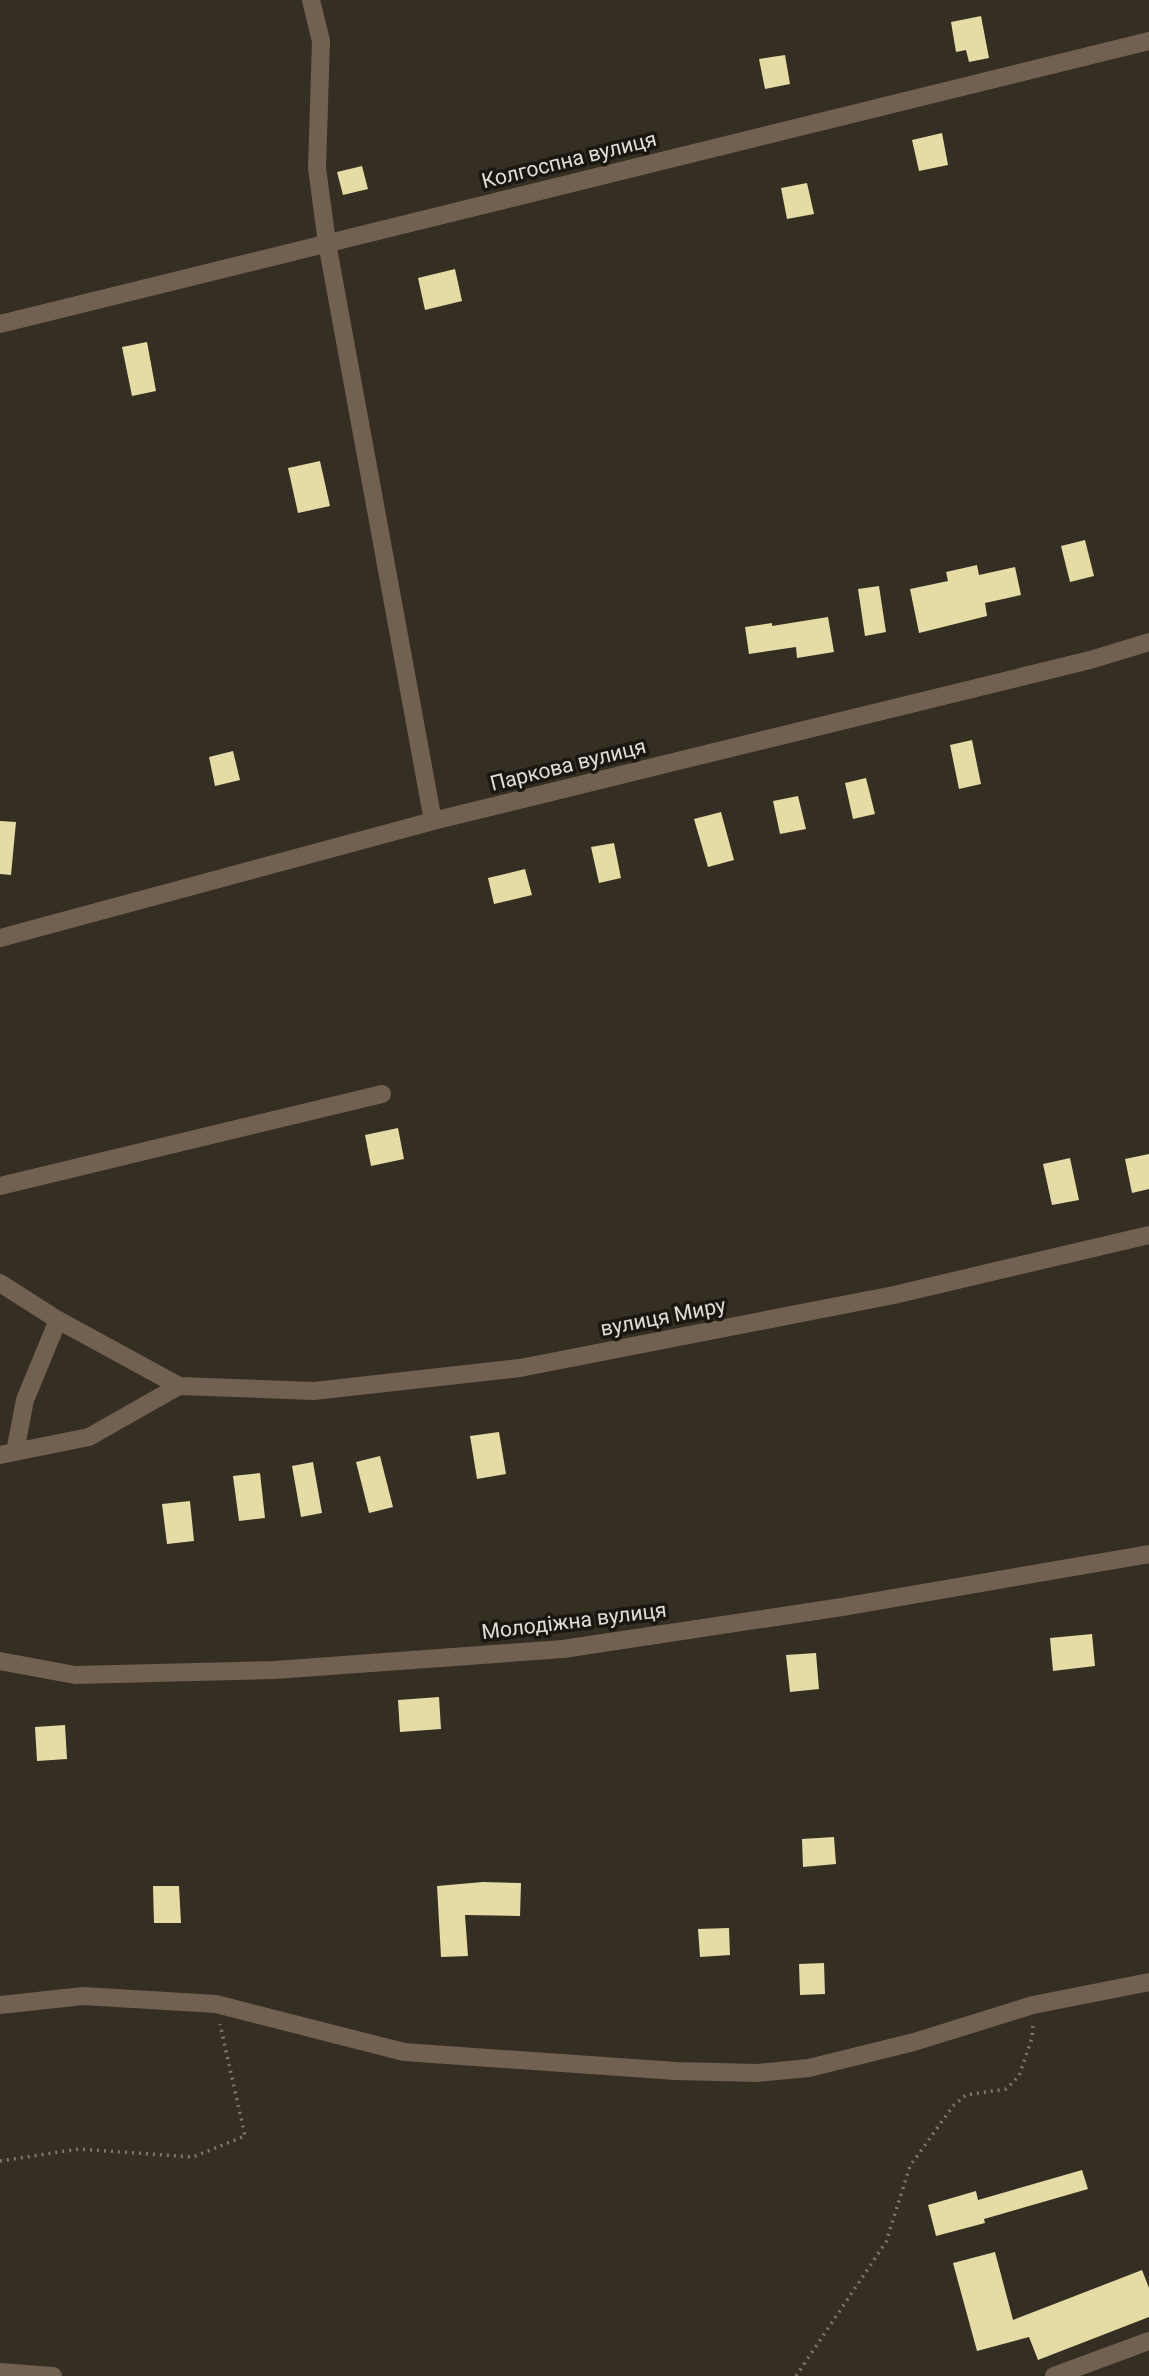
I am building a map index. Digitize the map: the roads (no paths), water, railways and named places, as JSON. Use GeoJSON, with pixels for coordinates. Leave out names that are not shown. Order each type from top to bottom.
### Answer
{"type":"FeatureCollection","features":[{"type":"Feature","properties":{"kind":"street"},"geometry":{"type":"LineString","coordinates":[[311,0],[321,41],[317,168],[327,243],[433,821]]}},
{"type":"Feature","properties":{"kind":"street","name":"Колгоспна вулиця"},"geometry":{"type":"LineString","coordinates":[[0,324],[1149,41]]}},
{"type":"Feature","properties":{"kind":"street","name":"Паркова вулиця"},"geometry":{"type":"LineString","coordinates":[[0,938],[433,821],[1090,660],[1149,642]]}},
{"type":"Feature","properties":{"kind":"street"},"geometry":{"type":"LineString","coordinates":[[0,1186],[382,1094]]}},
{"type":"Feature","properties":{"kind":"street","name":"вулиця Миру"},"geometry":{"type":"LineString","coordinates":[[179,1387],[314,1391],[520,1368],[894,1295],[1149,1235]]}},
{"type":"Feature","properties":{"kind":"street"},"geometry":{"type":"LineString","coordinates":[[0,1283],[58,1320],[179,1387]]}},
{"type":"Feature","properties":{"kind":"street"},"geometry":{"type":"LineString","coordinates":[[58,1320],[25,1400],[8,1453],[89,1437],[179,1387]]}},
{"type":"Feature","properties":{"kind":"street","name":"Молодіжна вулиця"},"geometry":{"type":"LineString","coordinates":[[0,1661],[75,1675],[275,1670],[563,1649],[842,1607],[1149,1554]]}},
{"type":"Feature","properties":{"kind":"street"},"geometry":{"type":"LineString","coordinates":[[0,2005],[83,1996],[216,2004],[404,2052],[676,2071],[757,2073],[809,2068],[849,2059],[1033,2005],[1149,1982]]}},
{"type":"Feature","properties":{"kind":"street"},"geometry":{"type":"LineString","coordinates":[[1054,2376],[1149,2341]]}},
{"type":"Feature","properties":{"kind":"street"},"geometry":{"type":"LineString","coordinates":[[0,2372],[53,2376]]}}]}
